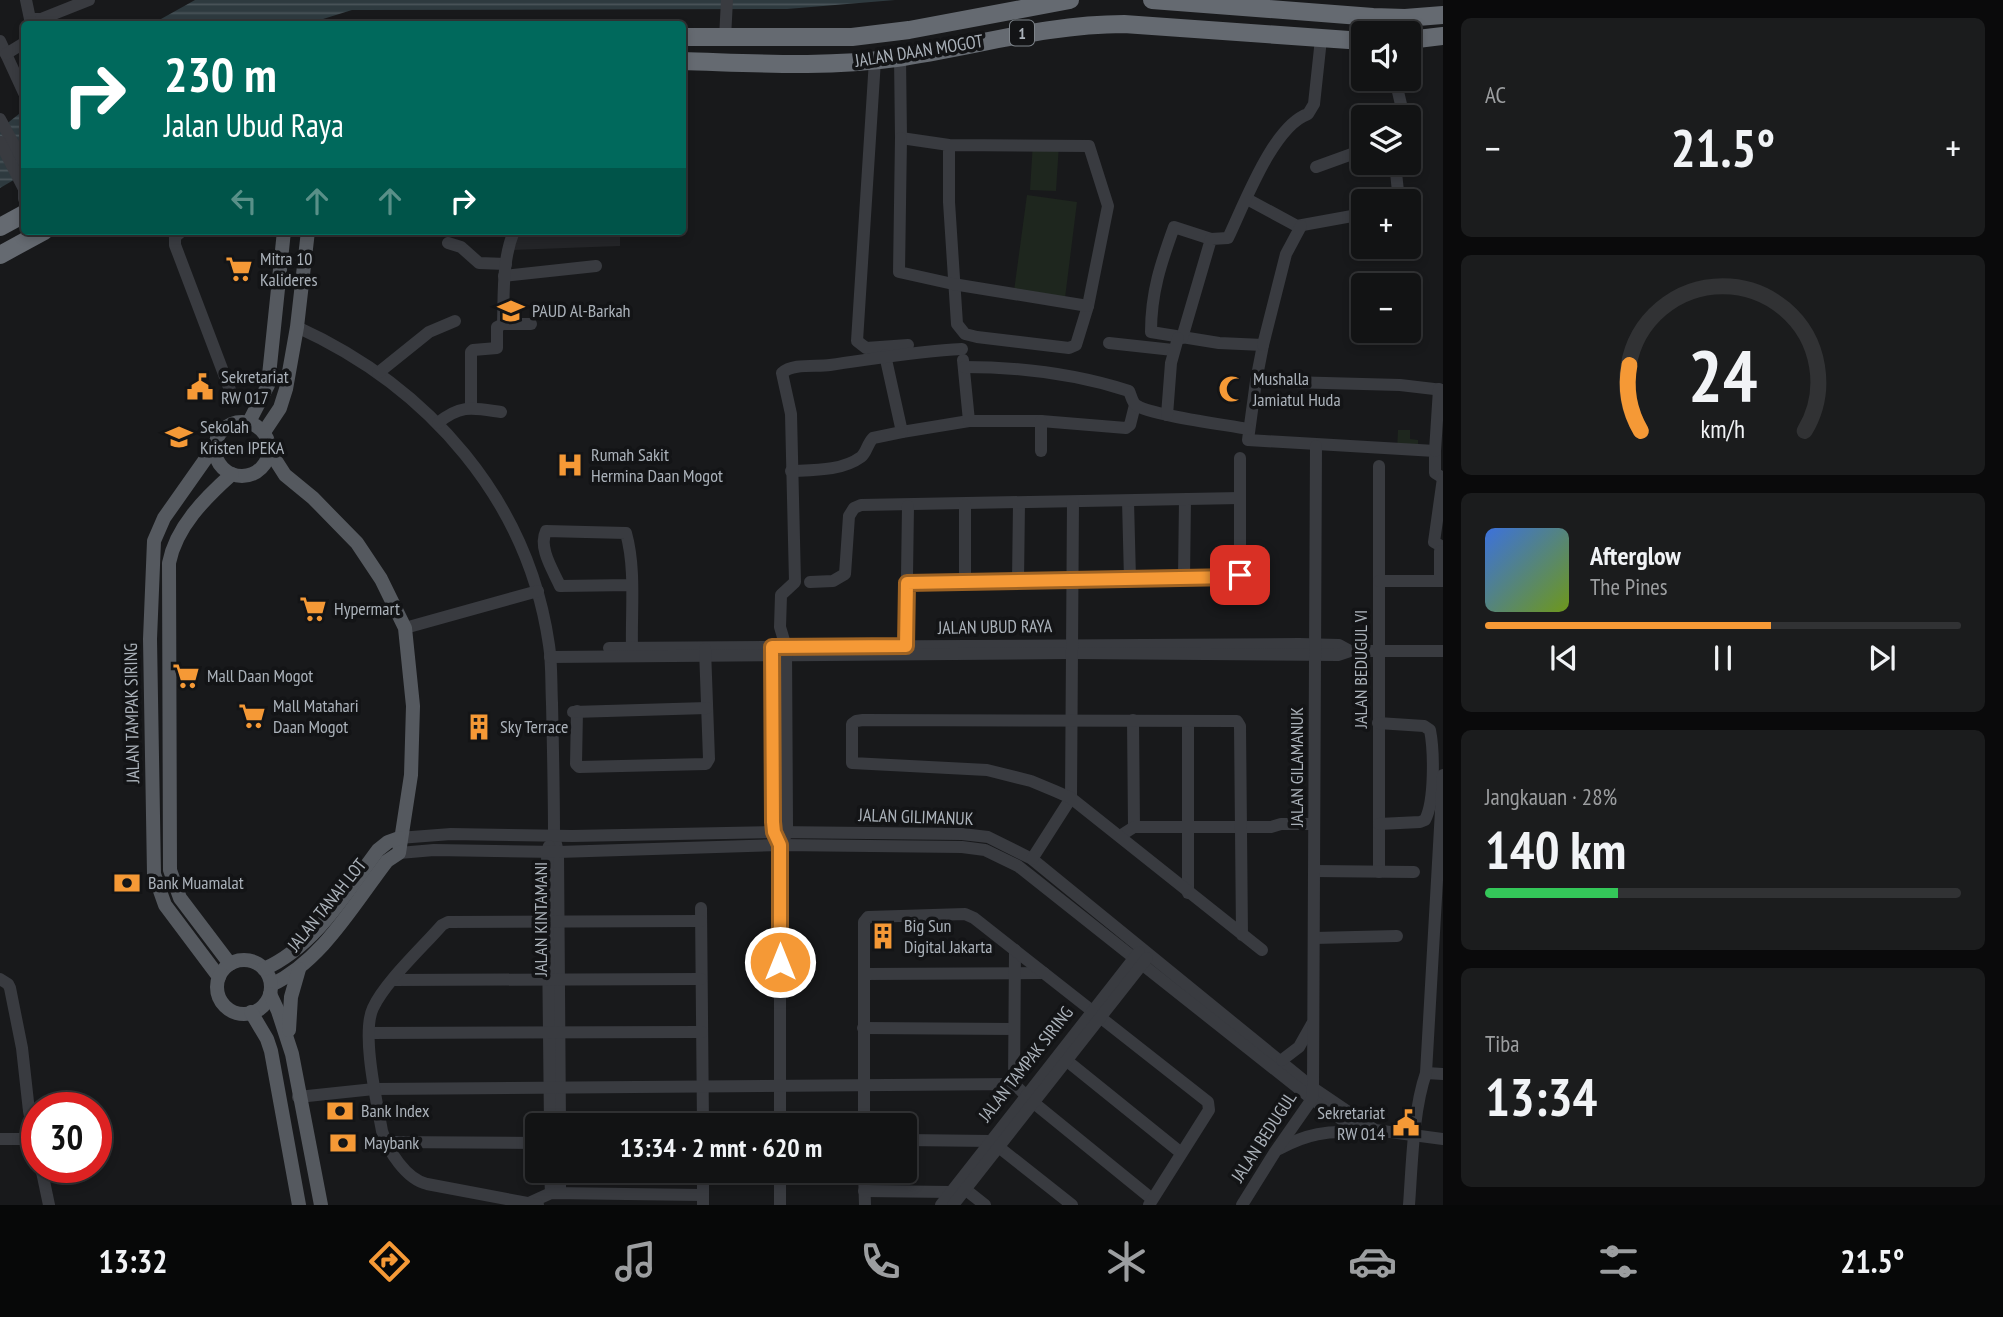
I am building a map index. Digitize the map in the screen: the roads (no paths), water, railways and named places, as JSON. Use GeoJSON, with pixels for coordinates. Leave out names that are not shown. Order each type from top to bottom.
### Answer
{"type":"FeatureCollection","features":[{"type":"Feature","properties":{"kind":"highway","name":"JALAN DAAN MOGOT"},"geometry":{"type":"LineString","coordinates":[[686,36],[725,31],[852,37],[909,30],[1035,3],[1070,0]]}},
{"type":"Feature","properties":{"kind":"highway"},"geometry":{"type":"LineString","coordinates":[[1152,0],[1405,19],[1441,16]]}},
{"type":"Feature","properties":{"kind":"highway","name":"JALAN DAAN MOGOT"},"geometry":{"type":"LineString","coordinates":[[686,61],[813,65],[875,61],[1087,24],[1124,24],[1351,40]]}},
{"type":"Feature","properties":{"kind":"highway"},"geometry":{"type":"LineString","coordinates":[[1421,39],[1443,36]]}},
{"type":"Feature","properties":{"kind":"highway"},"geometry":{"type":"LineString","coordinates":[[0,227],[21,216]]}},
{"type":"Feature","properties":{"kind":"highway"},"geometry":{"type":"LineString","coordinates":[[0,255],[37,235]]}},
{"type":"Feature","properties":{"kind":"main road"},"geometry":{"type":"LineString","coordinates":[[249,422],[268,385],[284,235]]}},
{"type":"Feature","properties":{"kind":"main road"},"geometry":{"type":"LineString","coordinates":[[264,432],[280,408],[286,389],[297,327],[308,235]]}},
{"type":"Feature","properties":{"kind":"main road"},"geometry":{"type":"LineString","coordinates":[[269,450],[267,460],[261,468],[247,475],[232,474],[219,464],[214,447],[222,429],[240,421],[249,422],[264,432],[269,450],[285,475],[313,498],[357,543],[381,579],[405,628],[413,706],[411,775],[399,838],[399,853]]}},
{"type":"Feature","properties":{"kind":"main road","name":"JALAN TAMPAK SIRING"},"geometry":{"type":"LineString","coordinates":[[214,447],[164,518],[154,541],[150,639],[154,873],[165,905],[219,976]]}},
{"type":"Feature","properties":{"kind":"main road"},"geometry":{"type":"LineString","coordinates":[[261,468],[285,475]]}},
{"type":"Feature","properties":{"kind":"main road","name":"JALAN TAMPAK SIRING"},"geometry":{"type":"LineString","coordinates":[[230,964],[180,898],[172,879],[168,728],[169,563],[172,547],[208,494],[232,474]]}},
{"type":"Feature","properties":{"kind":"main road","name":"JALAN TANAH LOT"},"geometry":{"type":"LineString","coordinates":[[264,969],[304,944],[379,850],[388,842],[399,838]]}},
{"type":"Feature","properties":{"kind":"main road","name":"JALAN TANAH LOT"},"geometry":{"type":"LineString","coordinates":[[270,989],[316,955],[387,861],[399,853]]}},
{"type":"Feature","properties":{"kind":"main road"},"geometry":{"type":"LineString","coordinates":[[270,989],[266,1002],[251,1012],[236,1012],[224,1004],[218,991],[219,976],[230,964],[245,960],[253,961],[264,969],[292,1054]]}},
{"type":"Feature","properties":{"kind":"main road"},"geometry":{"type":"LineString","coordinates":[[299,970],[289,1016],[292,1054],[298,1097],[321,1205]]}},
{"type":"Feature","properties":{"kind":"main road"},"geometry":{"type":"LineString","coordinates":[[251,1012],[264,1032],[271,1051],[299,1205]]}},
{"type":"Feature","properties":{"kind":"street"},"geometry":{"type":"LineString","coordinates":[[26,0],[30,19],[37,21]]}},
{"type":"Feature","properties":{"kind":"street"},"geometry":{"type":"LineString","coordinates":[[725,31],[727,0]]}},
{"type":"Feature","properties":{"kind":"street"},"geometry":{"type":"LineString","coordinates":[[43,21],[80,2]]}},
{"type":"Feature","properties":{"kind":"street"},"geometry":{"type":"LineString","coordinates":[[1178,342],[1151,332],[1151,310],[1157,275],[1174,227],[1211,239],[1228,238],[1270,149],[1299,117],[1308,114],[1314,104],[1321,39]]}},
{"type":"Feature","properties":{"kind":"street"},"geometry":{"type":"LineString","coordinates":[[21,44],[3,47],[21,85]]}},
{"type":"Feature","properties":{"kind":"street"},"geometry":{"type":"LineString","coordinates":[[900,57],[898,269],[901,273],[1088,306]]}},
{"type":"Feature","properties":{"kind":"street"},"geometry":{"type":"LineString","coordinates":[[875,61],[858,341],[866,348],[947,342],[959,345],[962,349],[969,421]]}},
{"type":"Feature","properties":{"kind":"street"},"geometry":{"type":"LineString","coordinates":[[0,119],[21,158]]}},
{"type":"Feature","properties":{"kind":"street"},"geometry":{"type":"LineString","coordinates":[[901,138],[949,145],[1089,146],[1108,206],[1088,306],[1076,345],[1072,347],[977,337],[965,334],[957,324],[949,202],[949,145]]}},
{"type":"Feature","properties":{"kind":"street"},"geometry":{"type":"LineString","coordinates":[[0,142],[21,183]]}},
{"type":"Feature","properties":{"kind":"street"},"geometry":{"type":"LineString","coordinates":[[1316,167],[1351,154]]}},
{"type":"Feature","properties":{"kind":"street"},"geometry":{"type":"LineString","coordinates":[[1247,199],[1301,226],[1351,216]]}},
{"type":"Feature","properties":{"kind":"street"},"geometry":{"type":"LineString","coordinates":[[1248,434],[1255,381],[1286,254],[1301,226]]}},
{"type":"Feature","properties":{"kind":"street"},"geometry":{"type":"LineString","coordinates":[[178,235],[175,245],[230,390]]}},
{"type":"Feature","properties":{"kind":"street"},"geometry":{"type":"LineString","coordinates":[[503,324],[505,270],[512,235]]}},
{"type":"Feature","properties":{"kind":"street"},"geometry":{"type":"LineString","coordinates":[[1167,415],[1178,342],[1211,239]]}},
{"type":"Feature","properties":{"kind":"street"},"geometry":{"type":"LineString","coordinates":[[448,243],[461,247],[479,263],[505,270],[596,266]]}},
{"type":"Feature","properties":{"kind":"street"},"geometry":{"type":"LineString","coordinates":[[378,373],[429,332],[455,321]]}},
{"type":"Feature","properties":{"kind":"street"},"geometry":{"type":"LineString","coordinates":[[471,407],[471,352],[497,348],[497,327],[503,324],[531,324]]}},
{"type":"Feature","properties":{"kind":"street","name":"JALAN KINTAMANI"},"geometry":{"type":"LineString","coordinates":[[297,327],[332,342],[378,373],[438,424],[492,488],[509,518],[538,591],[550,653],[554,836],[554,1087],[551,1113]]}},
{"type":"Feature","properties":{"kind":"street"},"geometry":{"type":"LineString","coordinates":[[1109,343],[1264,345]]}},
{"type":"Feature","properties":{"kind":"street"},"geometry":{"type":"LineString","coordinates":[[780,1113],[780,826],[772,651],[780,627],[781,595],[795,582],[791,414],[782,373],[789,368],[842,363],[885,355],[962,349]]}},
{"type":"Feature","properties":{"kind":"street"},"geometry":{"type":"LineString","coordinates":[[885,355],[902,432]]}},
{"type":"Feature","properties":{"kind":"street"},"geometry":{"type":"LineString","coordinates":[[791,471],[825,470],[839,466],[863,456],[873,438],[969,421],[1041,421],[1129,427],[1135,405],[1129,391],[1082,378],[1041,372],[964,367]]}},
{"type":"Feature","properties":{"kind":"street"},"geometry":{"type":"LineString","coordinates":[[1255,381],[1400,385],[1441,390],[1435,472],[1443,478],[1434,542],[1442,549],[1442,581],[1379,581]]}},
{"type":"Feature","properties":{"kind":"street"},"geometry":{"type":"LineString","coordinates":[[1135,405],[1248,434],[1316,446],[1436,452]]}},
{"type":"Feature","properties":{"kind":"street"},"geometry":{"type":"LineString","coordinates":[[438,424],[452,412],[471,407],[501,412]]}},
{"type":"Feature","properties":{"kind":"street"},"geometry":{"type":"LineString","coordinates":[[1041,421],[1041,451]]}},
{"type":"Feature","properties":{"kind":"street","name":"JALAN GILAMANUK"},"geometry":{"type":"LineString","coordinates":[[1312,1093],[1316,446]]}},
{"type":"Feature","properties":{"kind":"street"},"geometry":{"type":"LineString","coordinates":[[907,583],[1235,577],[1240,575],[1240,458]]}},
{"type":"Feature","properties":{"kind":"street","name":"JALAN BEDUGUL VI"},"geometry":{"type":"LineString","coordinates":[[1379,466],[1379,872]]}},
{"type":"Feature","properties":{"kind":"street"},"geometry":{"type":"LineString","coordinates":[[810,582],[833,581],[845,574],[849,516],[854,508],[861,505],[1240,498]]}},
{"type":"Feature","properties":{"kind":"street"},"geometry":{"type":"LineString","coordinates":[[1184,578],[1185,500]]}},
{"type":"Feature","properties":{"kind":"street"},"geometry":{"type":"LineString","coordinates":[[1128,501],[1130,579]]}},
{"type":"Feature","properties":{"kind":"street"},"geometry":{"type":"LineString","coordinates":[[1032,859],[1071,798],[1073,502]]}},
{"type":"Feature","properties":{"kind":"street"},"geometry":{"type":"LineString","coordinates":[[1018,581],[1019,503]]}},
{"type":"Feature","properties":{"kind":"street"},"geometry":{"type":"LineString","coordinates":[[965,505],[965,582]]}},
{"type":"Feature","properties":{"kind":"street"},"geometry":{"type":"LineString","coordinates":[[906,646],[908,506]]}},
{"type":"Feature","properties":{"kind":"street"},"geometry":{"type":"LineString","coordinates":[[631,585],[559,586],[543,547],[542,538],[545,531],[626,533],[629,546],[631,585],[632,648]]}},
{"type":"Feature","properties":{"kind":"street"},"geometry":{"type":"LineString","coordinates":[[405,628],[538,591]]}},
{"type":"Feature","properties":{"kind":"street"},"geometry":{"type":"LineString","coordinates":[[780,627],[796,651],[780,826]]}},
{"type":"Feature","properties":{"kind":"street","name":"JALAN UBUD RAYA"},"geometry":{"type":"LineString","coordinates":[[796,651],[906,646],[1314,649],[1338,655],[1350,651],[1443,651]]}},
{"type":"Feature","properties":{"kind":"street","name":"JALAN UBUD RAYA"},"geometry":{"type":"LineString","coordinates":[[550,653],[632,648],[705,652]]}},
{"type":"Feature","properties":{"kind":"street","name":"JALAN UBUD RAYA"},"geometry":{"type":"LineString","coordinates":[[550,653],[1072,648]]}},
{"type":"Feature","properties":{"kind":"street"},"geometry":{"type":"LineString","coordinates":[[705,652],[709,758],[706,764],[579,767],[576,764],[575,711],[707,708]]}},
{"type":"Feature","properties":{"kind":"street"},"geometry":{"type":"LineString","coordinates":[[1133,720],[1134,827]]}},
{"type":"Feature","properties":{"kind":"street"},"geometry":{"type":"LineString","coordinates":[[1242,934],[1239,723],[1236,720],[856,721],[852,724],[852,764],[987,769],[1031,781],[1071,798],[1262,950]]}},
{"type":"Feature","properties":{"kind":"street"},"geometry":{"type":"LineString","coordinates":[[1188,721],[1188,892]]}},
{"type":"Feature","properties":{"kind":"street"},"geometry":{"type":"LineString","coordinates":[[1378,723],[1424,726],[1430,730],[1432,752],[1430,799],[1425,820],[1379,824]]}},
{"type":"Feature","properties":{"kind":"street"},"geometry":{"type":"LineString","coordinates":[[1409,1205],[1415,1139],[1426,1073],[1439,933],[1443,775]]}},
{"type":"Feature","properties":{"kind":"street","name":"JALAN GILIMANUK"},"geometry":{"type":"LineString","coordinates":[[399,838],[451,834],[554,836],[780,826],[988,837],[1032,859],[1282,1060],[1312,1093],[1387,1136]]}},
{"type":"Feature","properties":{"kind":"street"},"geometry":{"type":"LineString","coordinates":[[1120,836],[1134,827],[1271,827],[1281,831],[1314,828]]}},
{"type":"Feature","properties":{"kind":"street","name":"JALAN GILIMANUK"},"geometry":{"type":"LineString","coordinates":[[399,853],[434,850],[553,852],[780,845],[962,847],[985,850],[1018,866],[1137,961],[1366,1134],[1415,1139]]}},
{"type":"Feature","properties":{"kind":"street"},"geometry":{"type":"LineString","coordinates":[[1314,871],[1414,872]]}},
{"type":"Feature","properties":{"kind":"street"},"geometry":{"type":"LineString","coordinates":[[298,1097],[374,1089],[863,1086],[1014,1084],[1150,1202],[1209,1106],[1208,1102],[1097,1012],[974,918],[965,914],[868,917],[863,922],[863,1086],[863,1113]]}},
{"type":"Feature","properties":{"kind":"street"},"geometry":{"type":"LineString","coordinates":[[703,1113],[701,915],[449,922],[442,925],[393,980],[373,1008],[369,1033],[374,1089],[385,1142],[411,1177],[418,1182],[533,1204],[555,1193],[703,1200]]}},
{"type":"Feature","properties":{"kind":"street"},"geometry":{"type":"LineString","coordinates":[[1314,938],[1397,936]]}},
{"type":"Feature","properties":{"kind":"street"},"geometry":{"type":"LineString","coordinates":[[1014,1084],[1015,950]]}},
{"type":"Feature","properties":{"kind":"street","name":"JALAN TAMPAK SIRING"},"geometry":{"type":"LineString","coordinates":[[941,1205],[956,1192],[1146,950]]}},
{"type":"Feature","properties":{"kind":"street"},"geometry":{"type":"LineString","coordinates":[[863,974],[1044,973]]}},
{"type":"Feature","properties":{"kind":"street"},"geometry":{"type":"LineString","coordinates":[[393,980],[701,979]]}},
{"type":"Feature","properties":{"kind":"street"},"geometry":{"type":"LineString","coordinates":[[4,981],[23,1048],[30,1092]]}},
{"type":"Feature","properties":{"kind":"street"},"geometry":{"type":"LineString","coordinates":[[1282,1060],[1299,1047],[1314,1017]]}},
{"type":"Feature","properties":{"kind":"street"},"geometry":{"type":"LineString","coordinates":[[863,1028],[1014,1029]]}},
{"type":"Feature","properties":{"kind":"street"},"geometry":{"type":"LineString","coordinates":[[369,1033],[702,1032]]}},
{"type":"Feature","properties":{"kind":"street"},"geometry":{"type":"LineString","coordinates":[[1062,1057],[1180,1152]]}},
{"type":"Feature","properties":{"kind":"street"},"geometry":{"type":"LineString","coordinates":[[1426,1073],[1443,1074]]}},
{"type":"Feature","properties":{"kind":"street","name":"JALAN KINTAMANI"},"geometry":{"type":"LineString","coordinates":[[554,1087],[558,1113]]}},
{"type":"Feature","properties":{"kind":"street","name":"JALAN BEDUGUL"},"geometry":{"type":"LineString","coordinates":[[1242,1205],[1312,1093]]}},
{"type":"Feature","properties":{"kind":"street"},"geometry":{"type":"LineString","coordinates":[[1275,1152],[1300,1138],[1318,1133],[1336,1131],[1366,1134]]}},
{"type":"Feature","properties":{"kind":"street"},"geometry":{"type":"LineString","coordinates":[[0,1139],[21,1142]]}},
{"type":"Feature","properties":{"kind":"street"},"geometry":{"type":"LineString","coordinates":[[1415,1139],[1443,1139]]}},
{"type":"Feature","properties":{"kind":"street"},"geometry":{"type":"LineString","coordinates":[[1415,1139],[1443,1144]]}},
{"type":"Feature","properties":{"kind":"street"},"geometry":{"type":"LineString","coordinates":[[917,1141],[994,1144],[1072,1205]]}},
{"type":"Feature","properties":{"kind":"street"},"geometry":{"type":"LineString","coordinates":[[385,1142],[525,1143]]}},
{"type":"Feature","properties":{"kind":"street"},"geometry":{"type":"LineString","coordinates":[[44,1183],[49,1205]]}},
{"type":"Feature","properties":{"kind":"street"},"geometry":{"type":"LineString","coordinates":[[553,1183],[555,1193]]}},
{"type":"Feature","properties":{"kind":"street"},"geometry":{"type":"LineString","coordinates":[[555,1193],[557,1183]]}},
{"type":"Feature","properties":{"kind":"street"},"geometry":{"type":"LineString","coordinates":[[780,1183],[780,1205]]}},
{"type":"Feature","properties":{"kind":"street"},"geometry":{"type":"LineString","coordinates":[[864,1183],[865,1205]]}},
{"type":"Feature","properties":{"kind":"street"},"geometry":{"type":"LineString","coordinates":[[864,1191],[956,1192],[985,1205]]}},
{"type":"Feature","properties":{"kind":"place","name":"Mitra 10 Kalideres"},"geometry":{"type":"Point","coordinates":[239,269]}},
{"type":"Feature","properties":{"kind":"place","name":"PAUD Al-Barkah"},"geometry":{"type":"Point","coordinates":[511,311]}},
{"type":"Feature","properties":{"kind":"place","name":"Sekretariat RW 017"},"geometry":{"type":"Point","coordinates":[200,387]}},
{"type":"Feature","properties":{"kind":"place","name":"Mushalla Jamiatul Huda"},"geometry":{"type":"Point","coordinates":[1232,389]}},
{"type":"Feature","properties":{"kind":"place","name":"Sekolah Kristen IPEKA"},"geometry":{"type":"Point","coordinates":[179,437]}},
{"type":"Feature","properties":{"kind":"place","name":"Rumah Sakit Hermina Daan Mogot"},"geometry":{"type":"Point","coordinates":[570,465]}},
{"type":"Feature","properties":{"kind":"place","name":"Hypermart"},"geometry":{"type":"Point","coordinates":[313,609]}},
{"type":"Feature","properties":{"kind":"place","name":"Mall Daan Mogot"},"geometry":{"type":"Point","coordinates":[186,676]}},
{"type":"Feature","properties":{"kind":"place","name":"Mall Matahari Daan Mogot"},"geometry":{"type":"Point","coordinates":[252,716]}},
{"type":"Feature","properties":{"kind":"place","name":"Sky Terrace"},"geometry":{"type":"Point","coordinates":[479,727]}},
{"type":"Feature","properties":{"kind":"place","name":"Bank Muamalat"},"geometry":{"type":"Point","coordinates":[127,883]}},
{"type":"Feature","properties":{"kind":"place","name":"Big Sun Digital Jakarta"},"geometry":{"type":"Point","coordinates":[883,936]}},
{"type":"Feature","properties":{"kind":"place","name":"Bank Index"},"geometry":{"type":"Point","coordinates":[340,1111]}},
{"type":"Feature","properties":{"kind":"place","name":"Sekretariat RW 014"},"geometry":{"type":"Point","coordinates":[1406,1123]}},
{"type":"Feature","properties":{"kind":"place","name":"Maybank"},"geometry":{"type":"Point","coordinates":[343,1143]}}]}
